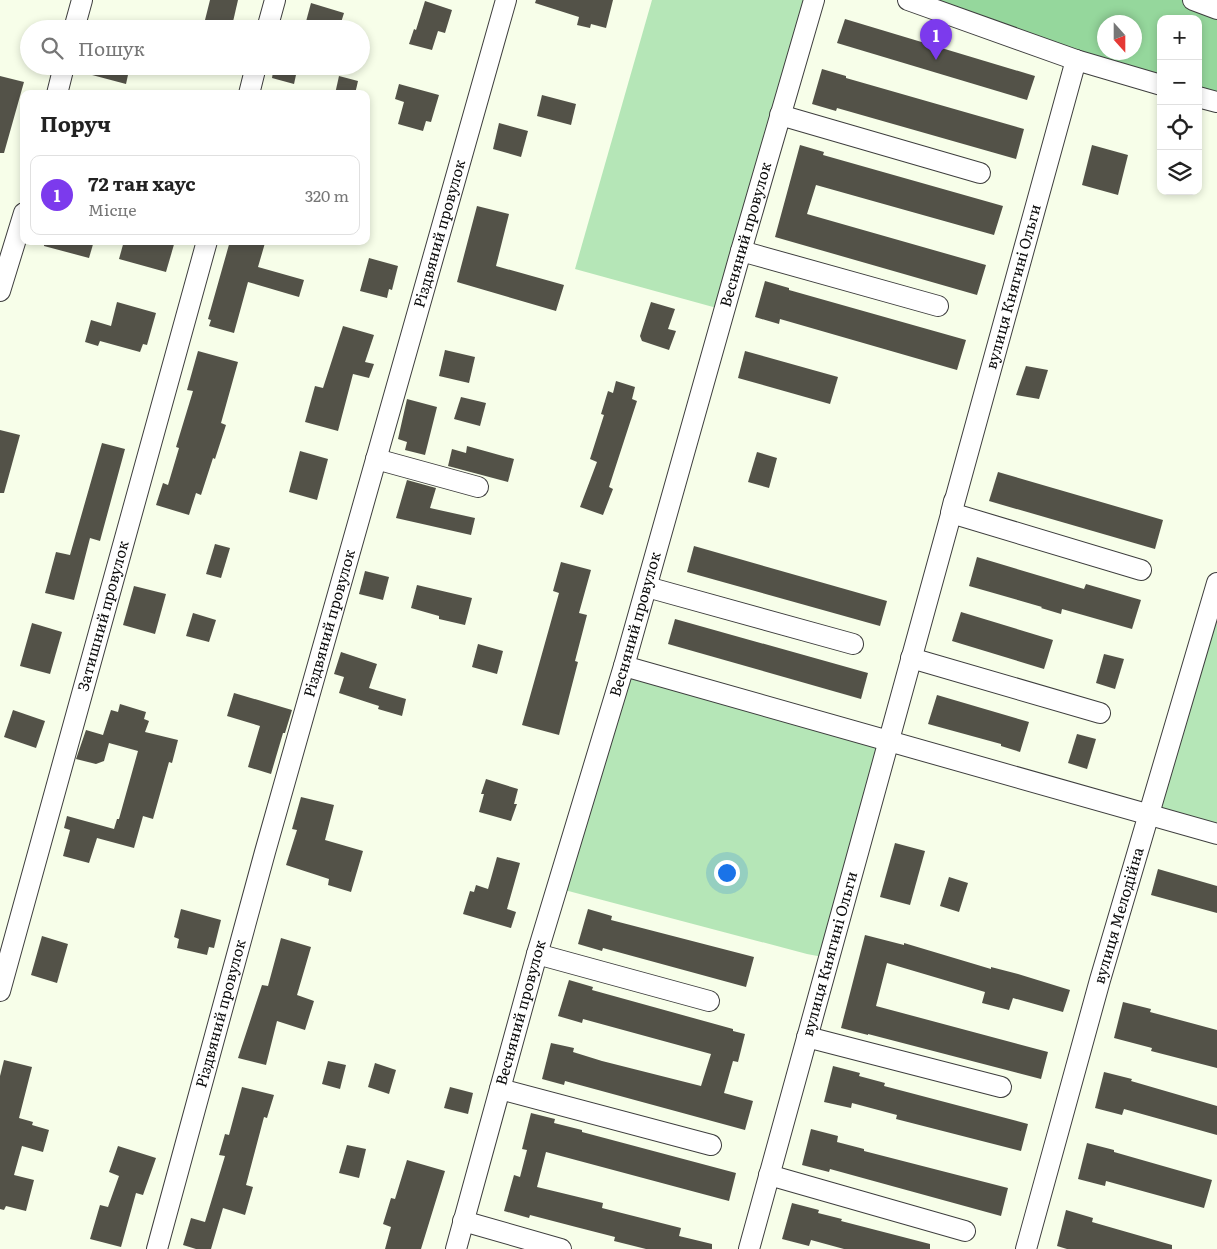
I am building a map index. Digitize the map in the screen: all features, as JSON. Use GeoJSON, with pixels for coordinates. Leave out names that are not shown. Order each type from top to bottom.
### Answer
{"type":"FeatureCollection","features":[{"type":"Feature","properties":{"kind":"street"},"geometry":{"type":"LineString","coordinates":[[76,20],[82,0]]}},
{"type":"Feature","properties":{"kind":"street"},"geometry":{"type":"LineString","coordinates":[[269,20],[275,0]]}},
{"type":"Feature","properties":{"kind":"street","name":"Різдвяний провулок"},"geometry":{"type":"LineString","coordinates":[[157,1249],[268,843],[506,0]]}},
{"type":"Feature","properties":{"kind":"street","name":"Весняний провулок"},"geometry":{"type":"LineString","coordinates":[[456,1249],[538,954],[647,587],[741,251],[814,0]]}},
{"type":"Feature","properties":{"kind":"street"},"geometry":{"type":"LineString","coordinates":[[908,0],[1076,60],[1157,84]]}},
{"type":"Feature","properties":{"kind":"street"},"geometry":{"type":"LineString","coordinates":[[1193,0],[1217,9]]}},
{"type":"Feature","properties":{"kind":"street","name":"вулиця Княгині Ольги"},"geometry":{"type":"LineString","coordinates":[[749,1249],[1076,60]]}},
{"type":"Feature","properties":{"kind":"street"},"geometry":{"type":"LineString","coordinates":[[58,90],[62,75]]}},
{"type":"Feature","properties":{"kind":"street"},"geometry":{"type":"LineString","coordinates":[[249,90],[253,75]]}},
{"type":"Feature","properties":{"kind":"street"},"geometry":{"type":"LineString","coordinates":[[1202,97],[1217,102]]}},
{"type":"Feature","properties":{"kind":"street"},"geometry":{"type":"LineString","coordinates":[[780,115],[980,173]]}},
{"type":"Feature","properties":{"kind":"street"},"geometry":{"type":"LineString","coordinates":[[0,291],[20,226]]}},
{"type":"Feature","properties":{"kind":"street","name":"Затишний провулок"},"geometry":{"type":"LineString","coordinates":[[0,991],[206,245]]}},
{"type":"Feature","properties":{"kind":"street"},"geometry":{"type":"LineString","coordinates":[[741,251],[938,306]]}},
{"type":"Feature","properties":{"kind":"street"},"geometry":{"type":"LineString","coordinates":[[376,459],[478,486]]}},
{"type":"Feature","properties":{"kind":"street"},"geometry":{"type":"LineString","coordinates":[[951,513],[1141,570]]}},
{"type":"Feature","properties":{"kind":"street","name":"вулиця Мелодійна"},"geometry":{"type":"LineString","coordinates":[[1026,1249],[1100,980],[1217,583]]}},
{"type":"Feature","properties":{"kind":"street"},"geometry":{"type":"LineString","coordinates":[[647,587],[853,644]]}},
{"type":"Feature","properties":{"kind":"street"},"geometry":{"type":"LineString","coordinates":[[911,658],[1100,713]]}},
{"type":"Feature","properties":{"kind":"street"},"geometry":{"type":"LineString","coordinates":[[624,666],[1149,813],[1217,834]]}},
{"type":"Feature","properties":{"kind":"street"},"geometry":{"type":"LineString","coordinates":[[538,954],[709,1001]]}},
{"type":"Feature","properties":{"kind":"street"},"geometry":{"type":"LineString","coordinates":[[807,1037],[1001,1087]]}},
{"type":"Feature","properties":{"kind":"street"},"geometry":{"type":"LineString","coordinates":[[500,1088],[711,1145]]}},
{"type":"Feature","properties":{"kind":"street"},"geometry":{"type":"LineString","coordinates":[[769,1175],[965,1231]]}},
{"type":"Feature","properties":{"kind":"street"},"geometry":{"type":"LineString","coordinates":[[463,1221],[561,1249]]}},
{"type":"Feature","properties":{"kind":"green space"},"geometry":{"type":"Polygon","coordinates":[[[652,0],[814,0],[724,310],[575,269],[652,0]]]}},
{"type":"Feature","properties":{"kind":"green space"},"geometry":{"type":"Polygon","coordinates":[[[908,0],[1193,0],[1217,9],[1217,102],[1202,98],[1202,15],[1157,15],[1157,84],[908,0]]]}},
{"type":"Feature","properties":{"kind":"green space"},"geometry":{"type":"Polygon","coordinates":[[[1217,583],[1217,834],[1149,813],[1217,583]]]}},
{"type":"Feature","properties":{"kind":"green space"},"geometry":{"type":"Polygon","coordinates":[[[624,666],[888,740],[828,958],[557,888],[624,666]]]}},
{"type":"Feature","properties":{"kind":"building"},"geometry":{"type":"Polygon","coordinates":[[[210,0],[238,0],[233,20],[205,20],[210,0]]]}},
{"type":"Feature","properties":{"kind":"building"},"geometry":{"type":"Polygon","coordinates":[[[536,0],[613,0],[606,28],[591,24],[590,28],[577,25],[579,17],[535,3],[536,0]]]}},
{"type":"Feature","properties":{"kind":"building"},"geometry":{"type":"Polygon","coordinates":[[[425,1],[452,10],[445,33],[438,31],[432,50],[409,44],[414,29],[416,30],[425,1]]]}},
{"type":"Feature","properties":{"kind":"building"},"geometry":{"type":"Polygon","coordinates":[[[311,3],[344,13],[342,20],[306,20],[311,3]]]}},
{"type":"Feature","properties":{"kind":"building"},"geometry":{"type":"Polygon","coordinates":[[[845,19],[1035,76],[1027,100],[837,43],[845,19]]]}},
{"type":"Feature","properties":{"kind":"building"},"geometry":{"type":"Polygon","coordinates":[[[822,69],[846,76],[846,78],[1024,129],[1016,159],[837,108],[836,111],[812,104],[822,69]]]}},
{"type":"Feature","properties":{"kind":"building"},"geometry":{"type":"Polygon","coordinates":[[[92,75],[128,75],[126,84],[92,75]]]}},
{"type":"Feature","properties":{"kind":"building"},"geometry":{"type":"Polygon","coordinates":[[[272,75],[296,75],[294,84],[272,78],[272,75]]]}},
{"type":"Feature","properties":{"kind":"building"},"geometry":{"type":"Polygon","coordinates":[[[0,76],[24,82],[22,90],[20,90],[20,96],[4,153],[0,153],[0,76]]]}},
{"type":"Feature","properties":{"kind":"building"},"geometry":{"type":"Polygon","coordinates":[[[339,76],[358,81],[356,90],[336,90],[339,76]]]}},
{"type":"Feature","properties":{"kind":"building"},"geometry":{"type":"Polygon","coordinates":[[[399,84],[439,95],[431,122],[426,121],[423,131],[398,124],[404,102],[395,99],[399,84]]]}},
{"type":"Feature","properties":{"kind":"building"},"geometry":{"type":"Polygon","coordinates":[[[542,95],[576,104],[571,125],[537,116],[542,95]]]}},
{"type":"Feature","properties":{"kind":"building"},"geometry":{"type":"Polygon","coordinates":[[[499,123],[528,131],[521,157],[493,149],[499,123]]]}},
{"type":"Feature","properties":{"kind":"building"},"geometry":{"type":"Polygon","coordinates":[[[800,145],[824,152],[823,155],[1003,206],[994,235],[816,185],[807,214],[986,265],[977,295],[775,237],[800,145]]]}},
{"type":"Feature","properties":{"kind":"building"},"geometry":{"type":"Polygon","coordinates":[[[1092,145],[1128,155],[1118,195],[1082,185],[1092,145]]]}},
{"type":"Feature","properties":{"kind":"building"},"geometry":{"type":"Polygon","coordinates":[[[477,206],[509,214],[496,266],[564,285],[556,311],[457,282],[477,206]]]}},
{"type":"Feature","properties":{"kind":"building"},"geometry":{"type":"Polygon","coordinates":[[[44,245],[93,245],[89,258],[44,245]]]}},
{"type":"Feature","properties":{"kind":"building"},"geometry":{"type":"Polygon","coordinates":[[[123,245],[174,245],[166,272],[119,259],[123,245]]]}},
{"type":"Feature","properties":{"kind":"building"},"geometry":{"type":"Polygon","coordinates":[[[229,245],[264,245],[258,267],[304,280],[299,297],[248,282],[234,333],[209,326],[211,320],[208,319],[229,245]]]}},
{"type":"Feature","properties":{"kind":"building"},"geometry":{"type":"Polygon","coordinates":[[[369,258],[398,266],[392,290],[389,289],[387,298],[360,291],[369,258]]]}},
{"type":"Feature","properties":{"kind":"building"},"geometry":{"type":"Polygon","coordinates":[[[765,281],[789,288],[789,290],[966,340],[957,370],[780,319],[779,324],[755,317],[765,281]]]}},
{"type":"Feature","properties":{"kind":"building"},"geometry":{"type":"Polygon","coordinates":[[[117,302],[156,313],[147,345],[143,344],[140,352],[100,341],[98,346],[85,342],[91,320],[111,326],[117,302]]]}},
{"type":"Feature","properties":{"kind":"building"},"geometry":{"type":"Polygon","coordinates":[[[651,302],[675,309],[668,329],[676,331],[669,350],[642,341],[640,336],[651,302]]]}},
{"type":"Feature","properties":{"kind":"building"},"geometry":{"type":"Polygon","coordinates":[[[343,326],[374,335],[365,362],[374,364],[369,378],[353,374],[338,431],[305,422],[315,386],[323,388],[343,326]]]}},
{"type":"Feature","properties":{"kind":"building"},"geometry":{"type":"Polygon","coordinates":[[[445,350],[475,357],[469,383],[439,376],[445,350]]]}},
{"type":"Feature","properties":{"kind":"building"},"geometry":{"type":"Polygon","coordinates":[[[198,351],[238,362],[221,423],[226,425],[201,495],[196,493],[189,515],[156,505],[163,483],[168,485],[179,448],[176,447],[193,391],[187,390],[198,351]]]}},
{"type":"Feature","properties":{"kind":"building"},"geometry":{"type":"Polygon","coordinates":[[[745,351],[838,377],[830,404],[738,378],[745,351]]]}},
{"type":"Feature","properties":{"kind":"building"},"geometry":{"type":"Polygon","coordinates":[[[1026,366],[1048,370],[1039,399],[1016,395],[1026,366]]]}},
{"type":"Feature","properties":{"kind":"building"},"geometry":{"type":"Polygon","coordinates":[[[616,381],[635,387],[632,399],[637,401],[609,487],[613,489],[603,515],[580,507],[597,462],[590,459],[604,415],[601,414],[608,391],[613,393],[616,381]]]}},
{"type":"Feature","properties":{"kind":"building"},"geometry":{"type":"Polygon","coordinates":[[[461,397],[486,403],[480,426],[454,419],[461,397]]]}},
{"type":"Feature","properties":{"kind":"building"},"geometry":{"type":"Polygon","coordinates":[[[407,399],[437,407],[425,455],[405,450],[407,442],[398,439],[407,399]]]}},
{"type":"Feature","properties":{"kind":"building"},"geometry":{"type":"Polygon","coordinates":[[[0,430],[20,435],[4,493],[0,493],[0,430]]]}},
{"type":"Feature","properties":{"kind":"building"},"geometry":{"type":"Polygon","coordinates":[[[102,443],[125,449],[100,541],[90,538],[74,600],[45,593],[56,552],[70,555],[102,443]]]}},
{"type":"Feature","properties":{"kind":"building"},"geometry":{"type":"Polygon","coordinates":[[[467,446],[514,459],[508,482],[448,466],[452,449],[466,453],[467,446]]]}},
{"type":"Feature","properties":{"kind":"building"},"geometry":{"type":"Polygon","coordinates":[[[300,451],[328,459],[317,500],[289,492],[300,451]]]}},
{"type":"Feature","properties":{"kind":"building"},"geometry":{"type":"Polygon","coordinates":[[[757,452],[777,458],[769,488],[748,482],[757,452]]]}},
{"type":"Feature","properties":{"kind":"building"},"geometry":{"type":"Polygon","coordinates":[[[998,472],[1163,520],[1155,549],[989,501],[998,472]]]}},
{"type":"Feature","properties":{"kind":"building"},"geometry":{"type":"Polygon","coordinates":[[[407,480],[436,488],[430,508],[475,518],[471,535],[396,518],[407,480]]]}},
{"type":"Feature","properties":{"kind":"building"},"geometry":{"type":"Polygon","coordinates":[[[215,544],[230,548],[221,578],[206,574],[215,544]]]}},
{"type":"Feature","properties":{"kind":"building"},"geometry":{"type":"Polygon","coordinates":[[[694,546],[887,601],[880,626],[687,572],[694,546]]]}},
{"type":"Feature","properties":{"kind":"building"},"geometry":{"type":"Polygon","coordinates":[[[977,557],[1084,589],[1086,584],[1141,600],[1132,629],[1062,609],[1061,614],[969,586],[977,557]]]}},
{"type":"Feature","properties":{"kind":"building"},"geometry":{"type":"Polygon","coordinates":[[[561,562],[591,570],[579,613],[587,615],[575,661],[578,662],[559,735],[522,725],[559,593],[553,591],[561,562]]]}},
{"type":"Feature","properties":{"kind":"building"},"geometry":{"type":"Polygon","coordinates":[[[365,571],[389,577],[383,600],[359,594],[365,571]]]}},
{"type":"Feature","properties":{"kind":"building"},"geometry":{"type":"Polygon","coordinates":[[[417,585],[472,598],[465,625],[439,619],[439,616],[411,608],[417,585]]]}},
{"type":"Feature","properties":{"kind":"building"},"geometry":{"type":"Polygon","coordinates":[[[134,586],[166,594],[155,634],[123,625],[134,586]]]}},
{"type":"Feature","properties":{"kind":"building"},"geometry":{"type":"Polygon","coordinates":[[[961,612],[1053,640],[1044,669],[952,641],[961,612]]]}},
{"type":"Feature","properties":{"kind":"building"},"geometry":{"type":"Polygon","coordinates":[[[193,613],[216,620],[209,642],[186,636],[193,613]]]}},
{"type":"Feature","properties":{"kind":"building"},"geometry":{"type":"Polygon","coordinates":[[[675,619],[868,673],[861,699],[668,644],[675,619]]]}},
{"type":"Feature","properties":{"kind":"building"},"geometry":{"type":"Polygon","coordinates":[[[32,623],[62,632],[50,674],[20,666],[32,623]]]}},
{"type":"Feature","properties":{"kind":"building"},"geometry":{"type":"Polygon","coordinates":[[[478,644],[503,651],[497,674],[472,667],[478,644]]]}},
{"type":"Feature","properties":{"kind":"building"},"geometry":{"type":"Polygon","coordinates":[[[341,652],[377,664],[369,688],[406,699],[402,716],[378,709],[379,706],[339,693],[344,677],[334,674],[341,652]]]}},
{"type":"Feature","properties":{"kind":"building"},"geometry":{"type":"Polygon","coordinates":[[[1104,654],[1124,659],[1115,689],[1096,683],[1104,654]]]}},
{"type":"Feature","properties":{"kind":"building"},"geometry":{"type":"Polygon","coordinates":[[[234,693],[292,710],[271,774],[248,767],[260,726],[227,716],[234,693]]]}},
{"type":"Feature","properties":{"kind":"building"},"geometry":{"type":"Polygon","coordinates":[[[937,695],[1029,722],[1020,752],[1001,746],[1001,744],[928,724],[937,695]]]}},
{"type":"Feature","properties":{"kind":"building"},"geometry":{"type":"Polygon","coordinates":[[[120,704],[146,712],[144,719],[149,721],[145,732],[178,740],[172,763],[169,762],[153,819],[143,816],[134,848],[97,838],[89,863],[63,856],[70,830],[64,828],[67,816],[114,829],[117,819],[119,819],[138,751],[109,743],[104,761],[96,764],[76,759],[86,730],[103,735],[111,710],[118,712],[120,704]]]}},
{"type":"Feature","properties":{"kind":"building"},"geometry":{"type":"Polygon","coordinates":[[[13,710],[45,721],[36,748],[4,737],[13,710]]]}},
{"type":"Feature","properties":{"kind":"building"},"geometry":{"type":"Polygon","coordinates":[[[1077,734],[1096,739],[1087,769],[1068,763],[1077,734]]]}},
{"type":"Feature","properties":{"kind":"building"},"geometry":{"type":"Polygon","coordinates":[[[486,779],[518,789],[514,804],[517,804],[511,821],[479,812],[484,794],[481,794],[486,779]]]}},
{"type":"Feature","properties":{"kind":"building"},"geometry":{"type":"Polygon","coordinates":[[[301,797],[334,805],[325,840],[363,851],[351,892],[328,885],[329,879],[286,865],[297,830],[292,829],[301,797]]]}},
{"type":"Feature","properties":{"kind":"building"},"geometry":{"type":"Polygon","coordinates":[[[895,843],[925,851],[910,905],[880,897],[895,843]]]}},
{"type":"Feature","properties":{"kind":"building"},"geometry":{"type":"Polygon","coordinates":[[[497,857],[520,863],[507,909],[516,912],[511,928],[463,914],[470,891],[474,892],[476,885],[488,889],[497,857]]]}},
{"type":"Feature","properties":{"kind":"building"},"geometry":{"type":"Polygon","coordinates":[[[1158,869],[1217,886],[1217,913],[1151,895],[1158,869]]]}},
{"type":"Feature","properties":{"kind":"building"},"geometry":{"type":"Polygon","coordinates":[[[949,877],[968,883],[959,912],[940,906],[949,877]]]}},
{"type":"Feature","properties":{"kind":"building"},"geometry":{"type":"Polygon","coordinates":[[[181,909],[221,920],[214,948],[209,947],[207,955],[177,948],[179,939],[174,937],[181,909]]]}},
{"type":"Feature","properties":{"kind":"building"},"geometry":{"type":"Polygon","coordinates":[[[588,909],[612,916],[611,920],[754,957],[746,987],[603,948],[602,951],[578,944],[588,909]]]}},
{"type":"Feature","properties":{"kind":"building"},"geometry":{"type":"Polygon","coordinates":[[[865,935],[904,945],[904,943],[1070,990],[1063,1012],[1013,998],[1009,1010],[982,1003],[985,992],[887,963],[876,1006],[1048,1052],[1041,1079],[841,1028],[865,935]]]}},
{"type":"Feature","properties":{"kind":"building"},"geometry":{"type":"Polygon","coordinates":[[[42,936],[68,944],[57,983],[31,975],[42,936]]]}},
{"type":"Feature","properties":{"kind":"building"},"geometry":{"type":"Polygon","coordinates":[[[281,938],[311,947],[297,995],[314,1001],[305,1030],[277,1021],[266,1065],[238,1058],[262,985],[268,986],[281,938]]]}},
{"type":"Feature","properties":{"kind":"building"},"geometry":{"type":"Polygon","coordinates":[[[569,980],[593,987],[592,990],[745,1034],[738,1062],[733,1061],[724,1093],[753,1101],[745,1130],[565,1081],[564,1085],[542,1079],[551,1043],[574,1048],[573,1052],[602,1061],[701,1086],[711,1054],[583,1019],[582,1023],[558,1016],[569,980]]]}},
{"type":"Feature","properties":{"kind":"building"},"geometry":{"type":"Polygon","coordinates":[[[1123,1002],[1151,1009],[1150,1012],[1217,1030],[1217,1068],[1151,1051],[1152,1048],[1114,1038],[1123,1002]]]}},
{"type":"Feature","properties":{"kind":"building"},"geometry":{"type":"Polygon","coordinates":[[[4,1060],[32,1067],[19,1118],[33,1122],[32,1125],[49,1130],[43,1152],[22,1146],[14,1175],[34,1180],[26,1211],[6,1206],[4,1210],[0,1209],[0,1076],[4,1060]]]}},
{"type":"Feature","properties":{"kind":"building"},"geometry":{"type":"Polygon","coordinates":[[[328,1061],[346,1065],[340,1089],[322,1084],[328,1061]]]}},
{"type":"Feature","properties":{"kind":"building"},"geometry":{"type":"Polygon","coordinates":[[[375,1063],[396,1070],[389,1094],[368,1087],[375,1063]]]}},
{"type":"Feature","properties":{"kind":"building"},"geometry":{"type":"Polygon","coordinates":[[[833,1066],[860,1073],[859,1076],[885,1083],[884,1086],[1028,1124],[1021,1151],[896,1119],[897,1115],[852,1103],[851,1108],[824,1102],[833,1066]]]}},
{"type":"Feature","properties":{"kind":"building"},"geometry":{"type":"Polygon","coordinates":[[[1104,1072],[1217,1106],[1217,1135],[1124,1109],[1122,1115],[1095,1108],[1104,1072]]]}},
{"type":"Feature","properties":{"kind":"building"},"geometry":{"type":"Polygon","coordinates":[[[242,1087],[274,1095],[267,1118],[264,1117],[246,1185],[253,1187],[245,1215],[223,1208],[211,1249],[196,1249],[183,1245],[191,1218],[205,1222],[225,1156],[219,1155],[225,1134],[229,1135],[242,1087]]]}},
{"type":"Feature","properties":{"kind":"building"},"geometry":{"type":"Polygon","coordinates":[[[450,1087],[473,1093],[468,1114],[444,1108],[450,1087]]]}},
{"type":"Feature","properties":{"kind":"building"},"geometry":{"type":"Polygon","coordinates":[[[531,1113],[555,1119],[554,1123],[582,1130],[582,1132],[736,1173],[729,1201],[546,1152],[537,1187],[603,1203],[602,1208],[681,1228],[679,1236],[712,1244],[712,1249],[646,1249],[614,1241],[615,1237],[530,1215],[529,1218],[504,1211],[514,1175],[520,1177],[527,1150],[522,1149],[531,1113]]]}},
{"type":"Feature","properties":{"kind":"building"},"geometry":{"type":"Polygon","coordinates":[[[811,1129],[838,1136],[837,1142],[864,1149],[864,1151],[1008,1188],[1001,1216],[830,1169],[829,1172],[802,1165],[811,1129]]]}},
{"type":"Feature","properties":{"kind":"building"},"geometry":{"type":"Polygon","coordinates":[[[1087,1143],[1212,1180],[1204,1208],[1106,1181],[1105,1186],[1078,1179],[1087,1143]]]}},
{"type":"Feature","properties":{"kind":"building"},"geometry":{"type":"Polygon","coordinates":[[[347,1145],[366,1149],[359,1178],[339,1173],[347,1145]]]}},
{"type":"Feature","properties":{"kind":"building"},"geometry":{"type":"Polygon","coordinates":[[[118,1146],[156,1158],[143,1195],[136,1193],[121,1247],[90,1239],[100,1205],[108,1207],[119,1176],[109,1172],[118,1146]]]}},
{"type":"Feature","properties":{"kind":"building"},"geometry":{"type":"Polygon","coordinates":[[[407,1160],[445,1171],[421,1249],[385,1249],[391,1227],[383,1224],[391,1198],[395,1199],[407,1160]]]}},
{"type":"Feature","properties":{"kind":"building"},"geometry":{"type":"Polygon","coordinates":[[[792,1203],[819,1210],[818,1213],[842,1219],[841,1221],[930,1244],[930,1249],[844,1249],[811,1240],[809,1246],[782,1239],[792,1203]]]}},
{"type":"Feature","properties":{"kind":"building"},"geometry":{"type":"Polygon","coordinates":[[[1066,1210],[1093,1218],[1092,1222],[1172,1245],[1172,1249],[1067,1249],[1057,1246],[1066,1210]]]}},
{"type":"Feature","properties":{"kind":"place","name":"72 тан хаус"},"geometry":{"type":"Point","coordinates":[936,60]}}]}
